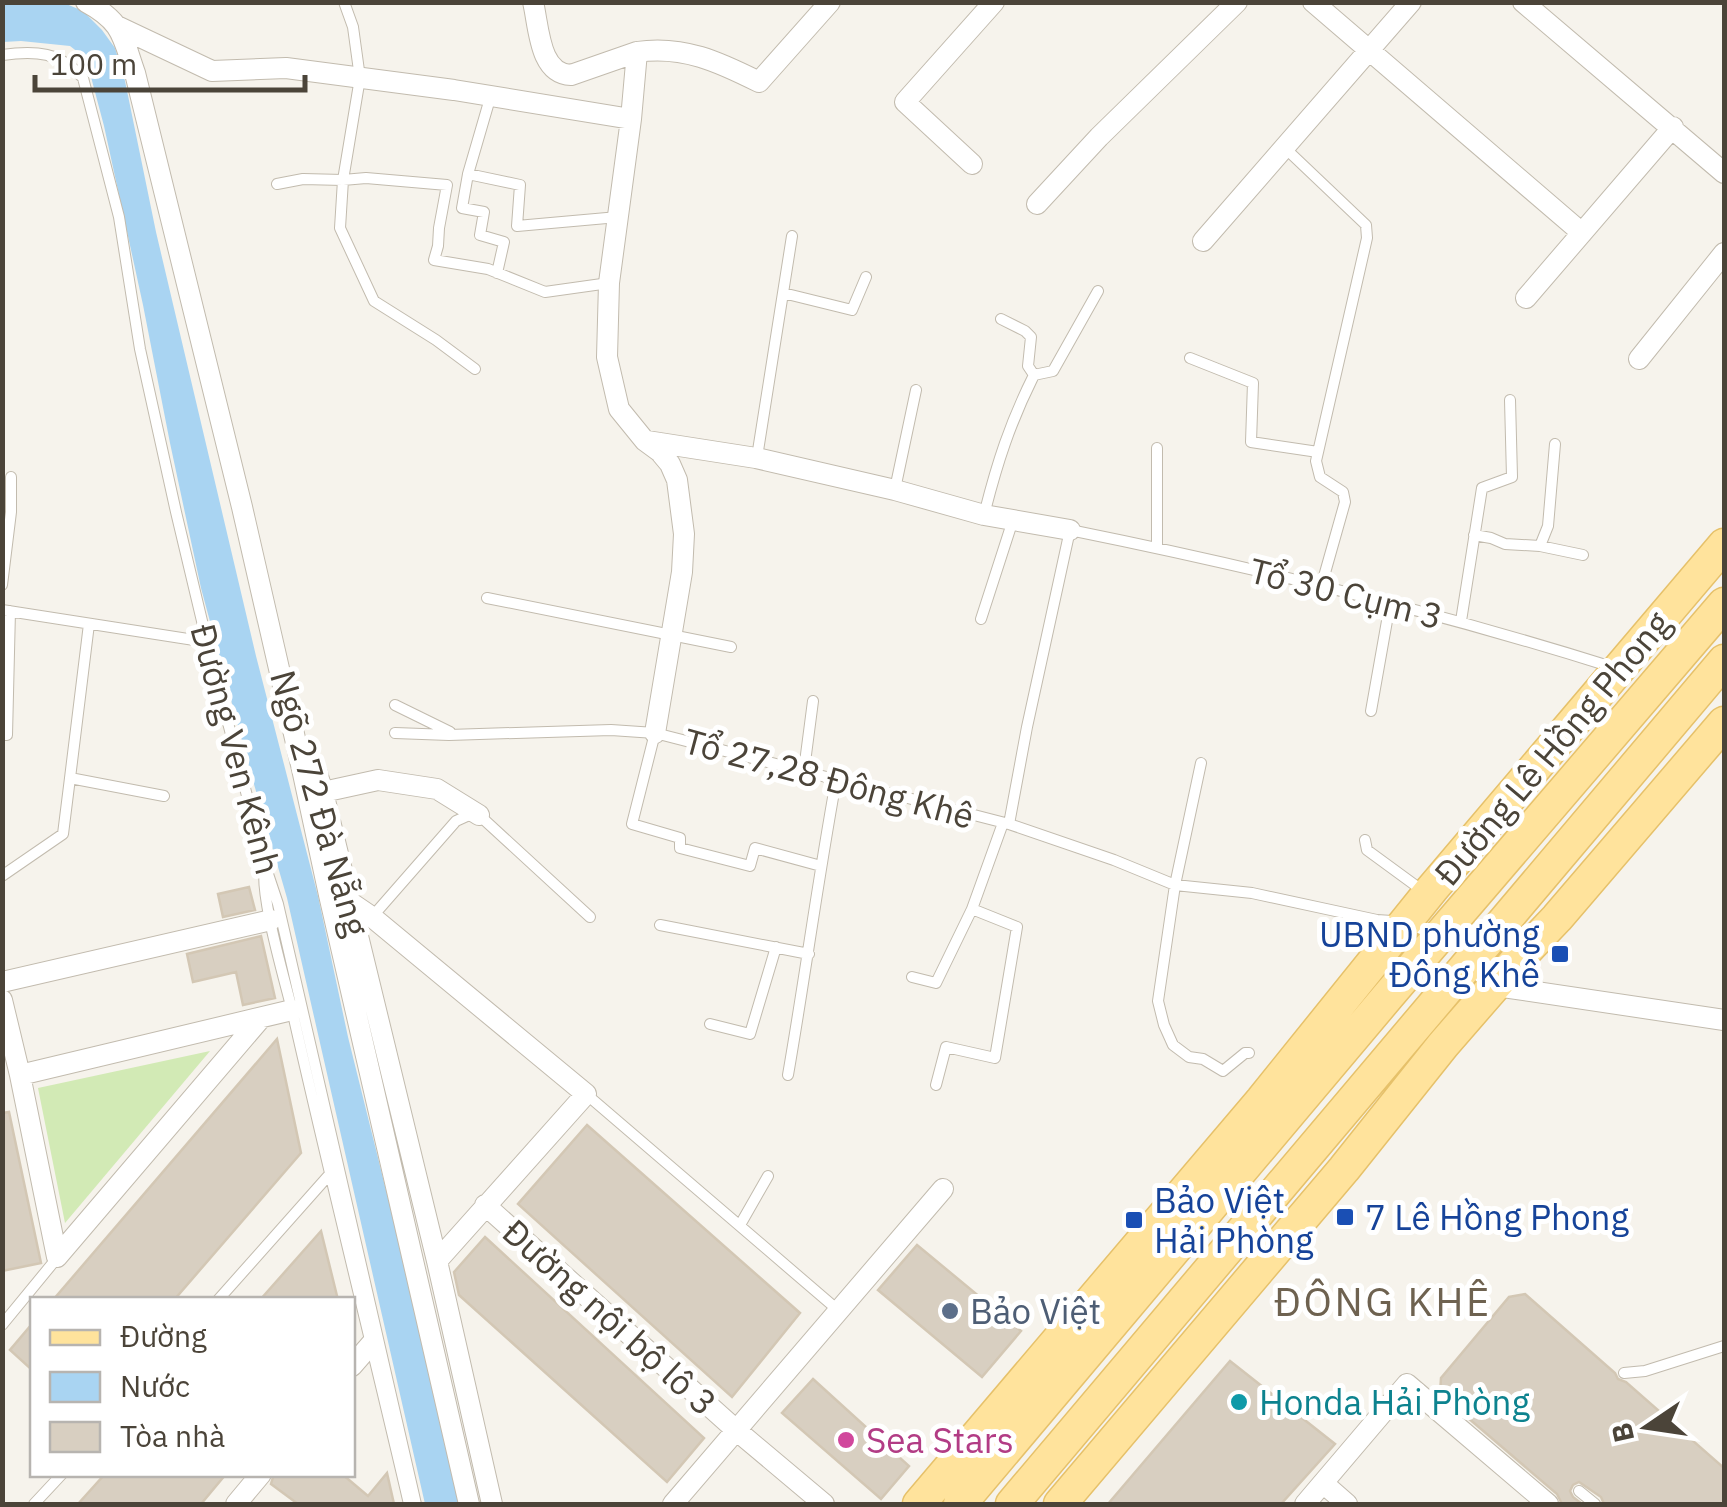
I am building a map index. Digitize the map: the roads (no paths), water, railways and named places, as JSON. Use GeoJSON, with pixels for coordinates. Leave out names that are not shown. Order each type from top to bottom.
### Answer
{"type":"FeatureCollection","features":[{"type":"Feature","properties":{"kind":"main road","name":"Đường Lê Hồng Phong"},"geometry":{"type":"LineString","coordinates":[[919,1504],[1724,545]]}},
{"type":"Feature","properties":{"kind":"main road","name":"Đường Lê Hồng Phong"},"geometry":{"type":"LineString","coordinates":[[960,1504],[1724,604]]}},
{"type":"Feature","properties":{"kind":"main road"},"geometry":{"type":"LineString","coordinates":[[1012,1504],[1724,661]]}},
{"type":"Feature","properties":{"kind":"main road"},"geometry":{"type":"LineString","coordinates":[[1060,1504],[1344,1169],[1443,1045],[1724,723]]}},
{"type":"Feature","properties":{"kind":"street"},"geometry":{"type":"LineString","coordinates":[[86,2],[119,27],[212,71],[286,68],[631,118]]}},
{"type":"Feature","properties":{"kind":"street"},"geometry":{"type":"LineString","coordinates":[[533,2],[545,55],[553,70],[571,75]]}},
{"type":"Feature","properties":{"kind":"street"},"geometry":{"type":"LineString","coordinates":[[532,102],[571,75],[637,52],[658,49],[714,60],[759,82],[830,2]]}},
{"type":"Feature","properties":{"kind":"street"},"geometry":{"type":"LineString","coordinates":[[972,164],[906,102],[994,2]]}},
{"type":"Feature","properties":{"kind":"street"},"geometry":{"type":"LineString","coordinates":[[1313,2],[1582,232]]}},
{"type":"Feature","properties":{"kind":"street"},"geometry":{"type":"LineString","coordinates":[[1204,241],[1411,2]]}},
{"type":"Feature","properties":{"kind":"street"},"geometry":{"type":"LineString","coordinates":[[1523,2],[1724,172]]}},
{"type":"Feature","properties":{"kind":"street"},"geometry":{"type":"LineString","coordinates":[[1037,204],[1099,137],[1236,3]]}},
{"type":"Feature","properties":{"kind":"street","name":"Ngõ 272 Đà Nẵng"},"geometry":{"type":"LineString","coordinates":[[119,27],[135,73],[242,507],[302,770],[316,773],[324,792],[438,1261],[492,1504]]}},
{"type":"Feature","properties":{"kind":"street"},"geometry":{"type":"LineString","coordinates":[[637,52],[610,283],[607,357],[619,408],[644,441],[670,464],[677,480],[684,534],[682,572],[655,733]]}},
{"type":"Feature","properties":{"kind":"street"},"geometry":{"type":"LineString","coordinates":[[135,73],[174,53]]}},
{"type":"Feature","properties":{"kind":"street"},"geometry":{"type":"LineString","coordinates":[[1526,298],[1673,127]]}},
{"type":"Feature","properties":{"kind":"street"},"geometry":{"type":"LineString","coordinates":[[1638,359],[1724,253]]}},
{"type":"Feature","properties":{"kind":"street","name":"Tổ 30 Cụm 3"},"geometry":{"type":"LineString","coordinates":[[644,441],[756,458],[984,515],[1070,530]]}},
{"type":"Feature","properties":{"kind":"street"},"geometry":{"type":"LineString","coordinates":[[302,770],[469,1504]]}},
{"type":"Feature","properties":{"kind":"street"},"geometry":{"type":"LineString","coordinates":[[324,792],[378,780],[437,789],[480,816]]}},
{"type":"Feature","properties":{"kind":"street"},"geometry":{"type":"LineString","coordinates":[[350,902],[372,916],[586,1094]]}},
{"type":"Feature","properties":{"kind":"street"},"geometry":{"type":"LineString","coordinates":[[2,982],[271,920]]}},
{"type":"Feature","properties":{"kind":"street"},"geometry":{"type":"LineString","coordinates":[[1470,961],[1496,986],[1724,1020]]}},
{"type":"Feature","properties":{"kind":"street"},"geometry":{"type":"LineString","coordinates":[[2,1000],[58,1257]]}},
{"type":"Feature","properties":{"kind":"street"},"geometry":{"type":"LineString","coordinates":[[20,1075],[292,1010]]}},
{"type":"Feature","properties":{"kind":"street"},"geometry":{"type":"LineString","coordinates":[[58,1257],[261,1018]]}},
{"type":"Feature","properties":{"kind":"street","name":"Đường nội bộ lô 3"},"geometry":{"type":"LineString","coordinates":[[438,1261],[586,1094]]}},
{"type":"Feature","properties":{"kind":"street","name":"Đường nội bộ lô 3"},"geometry":{"type":"LineString","coordinates":[[673,1504],[943,1189]]}},
{"type":"Feature","properties":{"kind":"street","name":"Đường nội bộ lô 3"},"geometry":{"type":"LineString","coordinates":[[485,1204],[824,1504]]}},
{"type":"Feature","properties":{"kind":"street"},"geometry":{"type":"LineString","coordinates":[[355,1363],[372,1343]]}},
{"type":"Feature","properties":{"kind":"street"},"geometry":{"type":"LineString","coordinates":[[1305,1504],[1407,1384],[1548,1504]]}},
{"type":"Feature","properties":{"kind":"street"},"geometry":{"type":"LineString","coordinates":[[236,1504],[258,1477]]}},
{"type":"Feature","properties":{"kind":"street"},"geometry":{"type":"LineString","coordinates":[[1323,1484],[1347,1504]]}},
{"type":"Feature","properties":{"kind":"lane"},"geometry":{"type":"LineString","coordinates":[[344,2],[353,27],[360,78],[342,180],[340,228],[374,301],[475,370]]}},
{"type":"Feature","properties":{"kind":"lane","name":"Đường Ven Kênh"},"geometry":{"type":"LineString","coordinates":[[2,55],[52,55],[72,66],[83,78],[119,217],[140,349],[206,642],[264,870],[271,920],[329,1175],[409,1504]]}},
{"type":"Feature","properties":{"kind":"lane"},"geometry":{"type":"LineString","coordinates":[[490,96],[462,208],[484,212],[480,236],[504,242],[497,273]]}},
{"type":"Feature","properties":{"kind":"lane"},"geometry":{"type":"LineString","coordinates":[[1285,148],[1366,225],[1368,238],[1316,461],[1320,477],[1343,492],[1345,502],[1320,587]]}},
{"type":"Feature","properties":{"kind":"lane"},"geometry":{"type":"LineString","coordinates":[[468,174],[520,185],[517,226],[618,217]]}},
{"type":"Feature","properties":{"kind":"lane"},"geometry":{"type":"LineString","coordinates":[[277,184],[304,178],[366,178],[446,185],[434,260],[488,269],[545,292],[610,283]]}},
{"type":"Feature","properties":{"kind":"lane"},"geometry":{"type":"LineString","coordinates":[[756,458],[792,236]]}},
{"type":"Feature","properties":{"kind":"lane"},"geometry":{"type":"LineString","coordinates":[[783,292],[852,310],[866,277]]}},
{"type":"Feature","properties":{"kind":"lane"},"geometry":{"type":"LineString","coordinates":[[1034,375],[1053,371],[1098,291]]}},
{"type":"Feature","properties":{"kind":"lane"},"geometry":{"type":"LineString","coordinates":[[1001,319],[1031,337],[1028,366],[1034,375]]}},
{"type":"Feature","properties":{"kind":"lane"},"geometry":{"type":"LineString","coordinates":[[1190,358],[1253,383],[1251,442],[1318,452]]}},
{"type":"Feature","properties":{"kind":"lane"},"geometry":{"type":"LineString","coordinates":[[984,515],[999,454],[1034,375]]}},
{"type":"Feature","properties":{"kind":"lane"},"geometry":{"type":"LineString","coordinates":[[895,490],[916,390]]}},
{"type":"Feature","properties":{"kind":"lane"},"geometry":{"type":"LineString","coordinates":[[1461,621],[1482,488],[1512,476],[1510,400]]}},
{"type":"Feature","properties":{"kind":"lane"},"geometry":{"type":"LineString","coordinates":[[1540,546],[1548,526],[1555,444]]}},
{"type":"Feature","properties":{"kind":"lane"},"geometry":{"type":"LineString","coordinates":[[1157,448],[1157,548]]}},
{"type":"Feature","properties":{"kind":"lane"},"geometry":{"type":"LineString","coordinates":[[2,585],[11,476]]}},
{"type":"Feature","properties":{"kind":"lane"},"geometry":{"type":"LineString","coordinates":[[981,619],[1013,520]]}},
{"type":"Feature","properties":{"kind":"lane"},"geometry":{"type":"LineString","coordinates":[[1006,824],[1070,530]]}},
{"type":"Feature","properties":{"kind":"lane","name":"Tổ 30 Cụm 3"},"geometry":{"type":"LineString","coordinates":[[1070,530],[1461,621],[1619,669]]}},
{"type":"Feature","properties":{"kind":"lane"},"geometry":{"type":"LineString","coordinates":[[1474,535],[1505,544],[1583,555]]}},
{"type":"Feature","properties":{"kind":"lane"},"geometry":{"type":"LineString","coordinates":[[488,598],[730,647]]}},
{"type":"Feature","properties":{"kind":"lane"},"geometry":{"type":"LineString","coordinates":[[1371,710],[1390,604]]}},
{"type":"Feature","properties":{"kind":"lane"},"geometry":{"type":"LineString","coordinates":[[2,735],[7,736],[6,611],[206,642]]}},
{"type":"Feature","properties":{"kind":"lane"},"geometry":{"type":"LineString","coordinates":[[2,876],[64,834],[89,624]]}},
{"type":"Feature","properties":{"kind":"lane"},"geometry":{"type":"LineString","coordinates":[[804,770],[813,701]]}},
{"type":"Feature","properties":{"kind":"lane"},"geometry":{"type":"LineString","coordinates":[[395,705],[456,735]]}},
{"type":"Feature","properties":{"kind":"lane","name":"Tổ 27,28 Đông Khê"},"geometry":{"type":"LineString","coordinates":[[395,733],[655,733],[1006,824],[1174,884],[1252,893],[1377,920],[1406,922],[1440,937]]}},
{"type":"Feature","properties":{"kind":"lane"},"geometry":{"type":"LineString","coordinates":[[655,733],[632,824],[680,838],[680,848],[750,866],[755,848],[821,866]]}},
{"type":"Feature","properties":{"kind":"lane"},"geometry":{"type":"LineString","coordinates":[[1201,764],[1174,884],[1158,1001],[1173,1045],[1190,1057],[1223,1071],[1248,1053]]}},
{"type":"Feature","properties":{"kind":"lane"},"geometry":{"type":"LineString","coordinates":[[70,778],[164,796]]}},
{"type":"Feature","properties":{"kind":"lane"},"geometry":{"type":"LineString","coordinates":[[788,1075],[836,781]]}},
{"type":"Feature","properties":{"kind":"lane"},"geometry":{"type":"LineString","coordinates":[[372,916],[456,821],[480,816],[590,917]]}},
{"type":"Feature","properties":{"kind":"lane","name":"Tổ 27,28 Đông Khê"},"geometry":{"type":"LineString","coordinates":[[912,977],[936,983],[972,909],[1006,824]]}},
{"type":"Feature","properties":{"kind":"lane"},"geometry":{"type":"LineString","coordinates":[[1365,840],[1367,850],[1428,894]]}},
{"type":"Feature","properties":{"kind":"lane","name":"Đường Ven Kênh"},"geometry":{"type":"LineString","coordinates":[[264,870],[278,904],[416,1504]]}},
{"type":"Feature","properties":{"kind":"lane"},"geometry":{"type":"LineString","coordinates":[[936,1085],[946,1047],[995,1058],[1017,927],[972,909]]}},
{"type":"Feature","properties":{"kind":"lane"},"geometry":{"type":"LineString","coordinates":[[660,925],[810,954]]}},
{"type":"Feature","properties":{"kind":"lane"},"geometry":{"type":"LineString","coordinates":[[710,1024],[750,1034],[776,947]]}},
{"type":"Feature","properties":{"kind":"lane"},"geometry":{"type":"LineString","coordinates":[[586,1094],[840,1311]]}},
{"type":"Feature","properties":{"kind":"lane"},"geometry":{"type":"LineString","coordinates":[[221,1297],[329,1175]]}},
{"type":"Feature","properties":{"kind":"lane"},"geometry":{"type":"LineString","coordinates":[[740,1225],[768,1176]]}},
{"type":"Feature","properties":{"kind":"lane"},"geometry":{"type":"LineString","coordinates":[[2,1325],[58,1257]]}},
{"type":"Feature","properties":{"kind":"lane"},"geometry":{"type":"LineString","coordinates":[[1624,1373],[1645,1371],[1724,1346]]}},
{"type":"Feature","properties":{"kind":"lane"},"geometry":{"type":"LineString","coordinates":[[34,1504],[59,1477]]}},
{"type":"Feature","properties":{"kind":"lane"},"geometry":{"type":"LineString","coordinates":[[1580,1491],[1595,1504]]}},
{"type":"Feature","properties":{"kind":"water"},"geometry":{"type":"Polygon","coordinates":[[[2,3],[64,3],[83,11],[115,48],[459,1504],[425,1504],[287,898],[201,588],[91,77],[79,53],[70,46],[3,42],[2,3]]]}},
{"type":"Feature","properties":{"kind":"place","name":"UBND phường Đông Khê"},"geometry":{"type":"Point","coordinates":[1560,954]}},
{"type":"Feature","properties":{"kind":"place","name":"7 Lê Hồng Phong"},"geometry":{"type":"Point","coordinates":[1345,1217]}},
{"type":"Feature","properties":{"kind":"place","name":"Bảo Việt Hải Phòng"},"geometry":{"type":"Point","coordinates":[1134,1220]}},
{"type":"Feature","properties":{"kind":"place","name":"Bảo Việt"},"geometry":{"type":"Point","coordinates":[950,1311]}},
{"type":"Feature","properties":{"kind":"place","name":"Honda Hải Phòng"},"geometry":{"type":"Point","coordinates":[1239,1402]}},
{"type":"Feature","properties":{"kind":"place","name":"Sea Stars"},"geometry":{"type":"Point","coordinates":[846,1440]}},
{"type":"Feature","properties":{"kind":"district","name":"ĐÔNG KHÊ"},"geometry":{"type":"Point","coordinates":[1383,1301]}}]}
